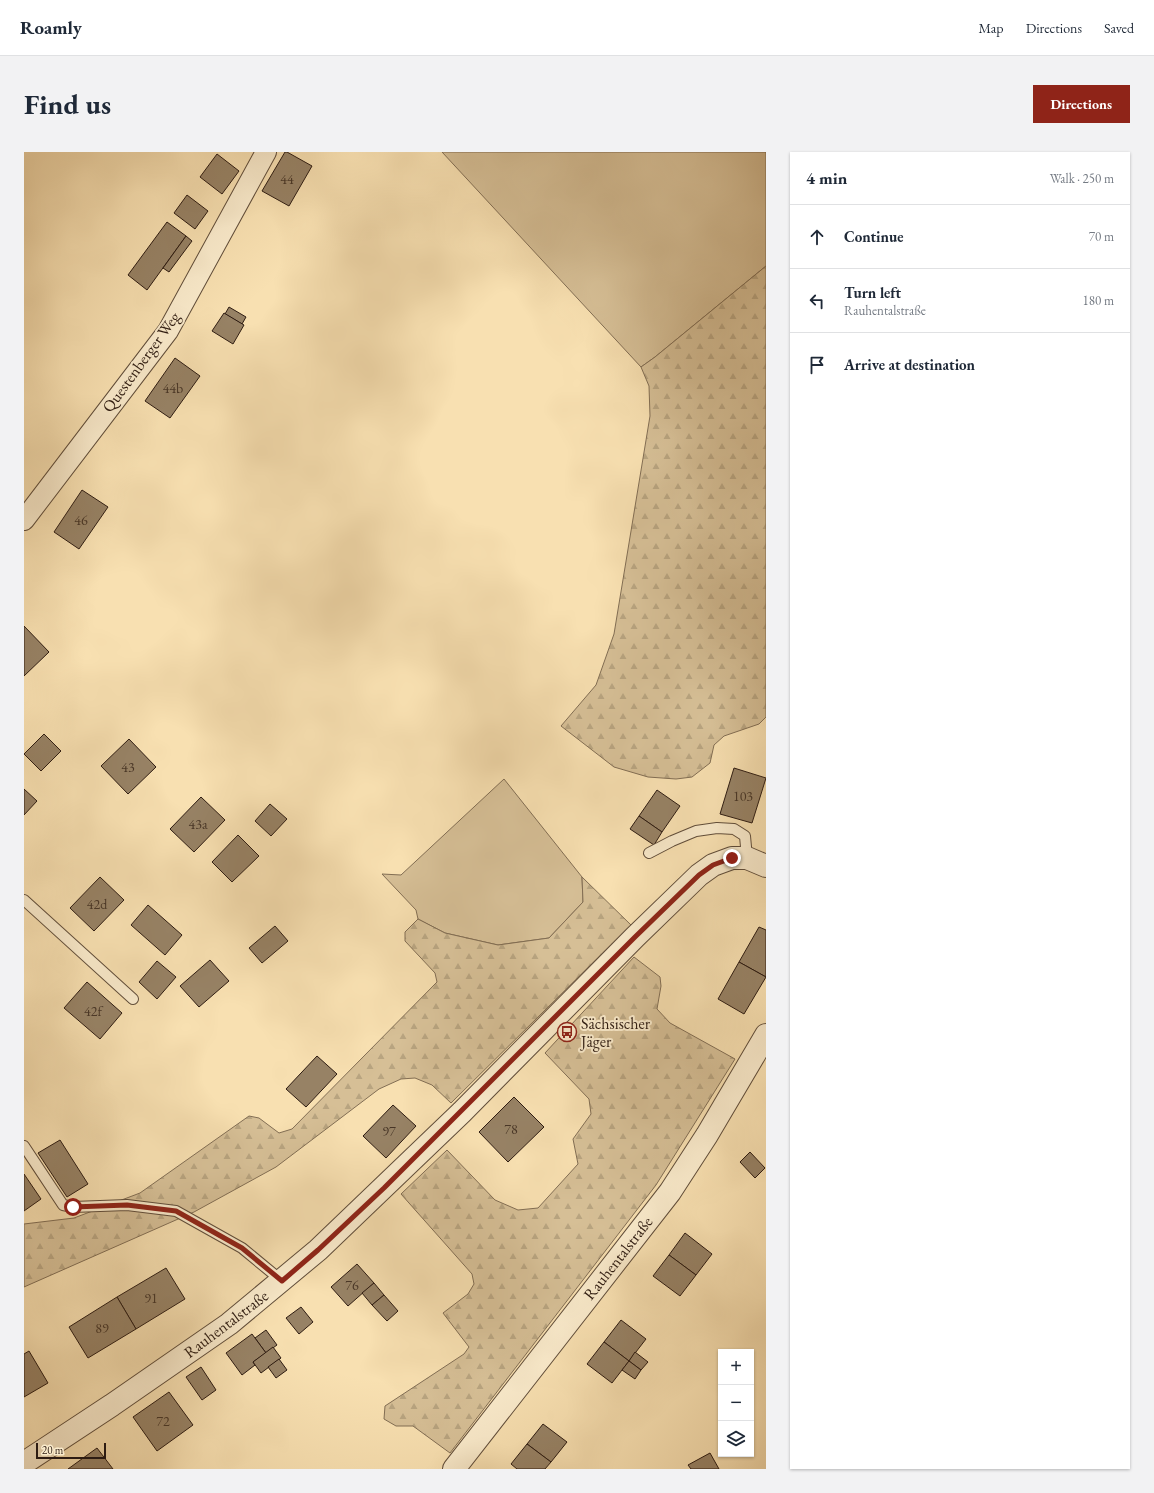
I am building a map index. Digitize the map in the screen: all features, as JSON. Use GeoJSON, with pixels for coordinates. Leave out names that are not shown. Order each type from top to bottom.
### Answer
{"type":"FeatureCollection","features":[{"type":"Feature","properties":{"kind":"street","name":"Questenberger Weg"},"geometry":{"type":"LineString","coordinates":[[24,520],[168,331],[266,152]]}},
{"type":"Feature","properties":{"kind":"street","name":"Rauhentalstraße"},"geometry":{"type":"LineString","coordinates":[[24,1463],[112,1405],[228,1324],[318,1250],[384,1188],[699,875],[713,865],[732,858],[756,862]]}},
{"type":"Feature","properties":{"kind":"street","name":"Rauhentalstraße"},"geometry":{"type":"LineString","coordinates":[[454,1469],[670,1192],[707,1135],[766,1035]]}},
{"type":"Feature","properties":{"kind":"lane"},"geometry":{"type":"LineString","coordinates":[[649,853],[696,831],[717,828],[734,829],[745,836],[756,862]]}},
{"type":"Feature","properties":{"kind":"lane"},"geometry":{"type":"LineString","coordinates":[[24,900],[133,999]]}},
{"type":"Feature","properties":{"kind":"lane"},"geometry":{"type":"LineString","coordinates":[[24,1146],[63,1205],[73,1207],[127,1205],[176,1211],[242,1248],[282,1281]]}},
{"type":"Feature","properties":{"kind":"green space"},"geometry":{"type":"Polygon","coordinates":[[[442,152],[766,152],[766,266],[641,367],[442,152]]]}},
{"type":"Feature","properties":{"kind":"green space"},"geometry":{"type":"Polygon","coordinates":[[[766,266],[766,717],[759,724],[724,736],[714,745],[710,763],[692,777],[676,779],[648,777],[614,767],[561,726],[596,685],[614,634],[650,416],[649,386],[641,367],[766,266]]]}},
{"type":"Feature","properties":{"kind":"green space"},"geometry":{"type":"Polygon","coordinates":[[[504,779],[582,877],[583,902],[549,938],[498,945],[445,933],[418,919],[416,910],[382,874],[401,875],[504,779]]]}},
{"type":"Feature","properties":{"kind":"green space"},"geometry":{"type":"Polygon","coordinates":[[[582,877],[631,925],[451,1103],[432,1085],[415,1078],[401,1079],[379,1089],[276,1167],[194,1212],[24,1287],[24,1224],[74,1218],[140,1193],[249,1116],[259,1118],[279,1133],[292,1129],[437,982],[435,973],[405,941],[405,932],[418,919],[445,933],[498,945],[549,938],[583,902],[582,877]]]}},
{"type":"Feature","properties":{"kind":"green space"},"geometry":{"type":"Polygon","coordinates":[[[634,957],[660,977],[661,986],[657,1009],[670,1023],[735,1059],[656,1185],[450,1453],[413,1426],[396,1426],[384,1419],[385,1406],[464,1354],[469,1347],[443,1313],[468,1294],[474,1284],[472,1274],[401,1194],[447,1150],[495,1200],[518,1210],[538,1208],[578,1164],[573,1139],[591,1114],[589,1099],[545,1053],[634,957]]]}},
{"type":"Feature","properties":{"kind":"building"},"geometry":{"type":"Polygon","coordinates":[[[285,152],[312,166],[289,206],[262,191],[285,152]]]}},
{"type":"Feature","properties":{"kind":"building"},"geometry":{"type":"Polygon","coordinates":[[[217,154],[239,171],[222,194],[200,177],[217,154]]]}},
{"type":"Feature","properties":{"kind":"building"},"geometry":{"type":"Polygon","coordinates":[[[187,195],[208,211],[195,229],[174,213],[187,195]]]}},
{"type":"Feature","properties":{"kind":"building"},"geometry":{"type":"Polygon","coordinates":[[[167,222],[186,236],[147,290],[128,275],[167,222]]]}},
{"type":"Feature","properties":{"kind":"building"},"geometry":{"type":"Polygon","coordinates":[[[186,236],[192,241],[169,272],[163,268],[186,236]]]}},
{"type":"Feature","properties":{"kind":"building"},"geometry":{"type":"Polygon","coordinates":[[[229,307],[246,317],[242,324],[225,314],[229,307]]]}},
{"type":"Feature","properties":{"kind":"building"},"geometry":{"type":"Polygon","coordinates":[[[224,313],[244,325],[233,344],[212,331],[224,313]]]}},
{"type":"Feature","properties":{"kind":"building"},"geometry":{"type":"Polygon","coordinates":[[[175,358],[200,376],[170,418],[145,401],[175,358]]]}},
{"type":"Feature","properties":{"kind":"building"},"geometry":{"type":"Polygon","coordinates":[[[82,490],[108,507],[79,549],[54,532],[82,490]]]}},
{"type":"Feature","properties":{"kind":"building"},"geometry":{"type":"Polygon","coordinates":[[[24,626],[49,652],[24,676],[24,626]]]}},
{"type":"Feature","properties":{"kind":"building"},"geometry":{"type":"Polygon","coordinates":[[[44,734],[61,751],[41,771],[24,754],[44,734]]]}},
{"type":"Feature","properties":{"kind":"building"},"geometry":{"type":"Polygon","coordinates":[[[129,739],[156,767],[128,794],[101,766],[129,739]]]}},
{"type":"Feature","properties":{"kind":"building"},"geometry":{"type":"Polygon","coordinates":[[[734,768],[766,778],[752,823],[720,814],[734,768]]]}},
{"type":"Feature","properties":{"kind":"building"},"geometry":{"type":"Polygon","coordinates":[[[24,789],[37,801],[24,815],[24,789]]]}},
{"type":"Feature","properties":{"kind":"building"},"geometry":{"type":"Polygon","coordinates":[[[657,790],[680,806],[662,832],[639,816],[657,790]]]}},
{"type":"Feature","properties":{"kind":"building"},"geometry":{"type":"Polygon","coordinates":[[[201,797],[225,820],[194,852],[170,829],[201,797]]]}},
{"type":"Feature","properties":{"kind":"building"},"geometry":{"type":"Polygon","coordinates":[[[270,804],[287,819],[271,836],[255,821],[270,804]]]}},
{"type":"Feature","properties":{"kind":"building"},"geometry":{"type":"Polygon","coordinates":[[[639,816],[662,832],[654,845],[630,829],[639,816]]]}},
{"type":"Feature","properties":{"kind":"building"},"geometry":{"type":"Polygon","coordinates":[[[238,835],[259,856],[232,882],[212,862],[238,835]]]}},
{"type":"Feature","properties":{"kind":"building"},"geometry":{"type":"Polygon","coordinates":[[[100,877],[124,900],[94,931],[70,908],[100,877]]]}},
{"type":"Feature","properties":{"kind":"building"},"geometry":{"type":"Polygon","coordinates":[[[148,905],[182,935],[165,955],[131,925],[148,905]]]}},
{"type":"Feature","properties":{"kind":"building"},"geometry":{"type":"Polygon","coordinates":[[[275,926],[288,941],[262,963],[249,948],[275,926]]]}},
{"type":"Feature","properties":{"kind":"building"},"geometry":{"type":"Polygon","coordinates":[[[759,927],[766,930],[766,977],[739,962],[759,927]]]}},
{"type":"Feature","properties":{"kind":"building"},"geometry":{"type":"Polygon","coordinates":[[[210,960],[229,981],[199,1007],[180,986],[210,960]]]}},
{"type":"Feature","properties":{"kind":"building"},"geometry":{"type":"Polygon","coordinates":[[[157,961],[176,977],[157,999],[139,982],[157,961]]]}},
{"type":"Feature","properties":{"kind":"building"},"geometry":{"type":"Polygon","coordinates":[[[739,962],[766,977],[744,1014],[718,999],[739,962]]]}},
{"type":"Feature","properties":{"kind":"building"},"geometry":{"type":"Polygon","coordinates":[[[87,982],[122,1013],[100,1039],[64,1008],[87,982]]]}},
{"type":"Feature","properties":{"kind":"building"},"geometry":{"type":"Polygon","coordinates":[[[317,1056],[337,1074],[306,1107],[286,1089],[317,1056]]]}},
{"type":"Feature","properties":{"kind":"building"},"geometry":{"type":"Polygon","coordinates":[[[514,1097],[544,1127],[508,1162],[479,1132],[514,1097]]]}},
{"type":"Feature","properties":{"kind":"building"},"geometry":{"type":"Polygon","coordinates":[[[393,1105],[416,1126],[386,1158],[363,1136],[393,1105]]]}},
{"type":"Feature","properties":{"kind":"building"},"geometry":{"type":"Polygon","coordinates":[[[60,1140],[88,1184],[67,1197],[38,1153],[60,1140]]]}},
{"type":"Feature","properties":{"kind":"building"},"geometry":{"type":"Polygon","coordinates":[[[750,1152],[765,1168],[755,1178],[740,1162],[750,1152]]]}},
{"type":"Feature","properties":{"kind":"building"},"geometry":{"type":"Polygon","coordinates":[[[24,1174],[41,1199],[24,1211],[24,1174]]]}},
{"type":"Feature","properties":{"kind":"building"},"geometry":{"type":"Polygon","coordinates":[[[685,1233],[712,1254],[696,1275],[669,1255],[685,1233]]]}},
{"type":"Feature","properties":{"kind":"building"},"geometry":{"type":"Polygon","coordinates":[[[669,1255],[696,1275],[680,1296],[653,1276],[669,1255]]]}},
{"type":"Feature","properties":{"kind":"building"},"geometry":{"type":"Polygon","coordinates":[[[357,1264],[374,1283],[348,1306],[331,1287],[357,1264]]]}},
{"type":"Feature","properties":{"kind":"building"},"geometry":{"type":"Polygon","coordinates":[[[166,1268],[185,1299],[136,1329],[117,1297],[166,1268]]]}},
{"type":"Feature","properties":{"kind":"building"},"geometry":{"type":"Polygon","coordinates":[[[374,1283],[384,1295],[372,1305],[362,1293],[374,1283]]]}},
{"type":"Feature","properties":{"kind":"building"},"geometry":{"type":"Polygon","coordinates":[[[384,1295],[398,1311],[387,1321],[372,1305],[384,1295]]]}},
{"type":"Feature","properties":{"kind":"building"},"geometry":{"type":"Polygon","coordinates":[[[117,1297],[136,1329],[88,1358],[69,1327],[117,1297]]]}},
{"type":"Feature","properties":{"kind":"building"},"geometry":{"type":"Polygon","coordinates":[[[301,1307],[313,1322],[299,1334],[286,1318],[301,1307]]]}},
{"type":"Feature","properties":{"kind":"building"},"geometry":{"type":"Polygon","coordinates":[[[621,1320],[646,1339],[629,1361],[604,1342],[621,1320]]]}},
{"type":"Feature","properties":{"kind":"building"},"geometry":{"type":"Polygon","coordinates":[[[266,1330],[277,1345],[266,1353],[255,1338],[266,1330]]]}},
{"type":"Feature","properties":{"kind":"building"},"geometry":{"type":"Polygon","coordinates":[[[252,1334],[266,1353],[253,1362],[255,1365],[242,1375],[226,1353],[252,1334]]]}},
{"type":"Feature","properties":{"kind":"building"},"geometry":{"type":"Polygon","coordinates":[[[604,1342],[629,1361],[612,1383],[587,1364],[604,1342]]]}},
{"type":"Feature","properties":{"kind":"building"},"geometry":{"type":"Polygon","coordinates":[[[273,1347],[281,1358],[261,1373],[253,1362],[273,1347]]]}},
{"type":"Feature","properties":{"kind":"building"},"geometry":{"type":"Polygon","coordinates":[[[29,1351],[48,1383],[24,1397],[24,1354],[29,1351]]]}},
{"type":"Feature","properties":{"kind":"building"},"geometry":{"type":"Polygon","coordinates":[[[635,1352],[648,1362],[641,1370],[629,1361],[635,1352]]]}},
{"type":"Feature","properties":{"kind":"building"},"geometry":{"type":"Polygon","coordinates":[[[279,1359],[287,1370],[276,1378],[268,1367],[279,1359]]]}},
{"type":"Feature","properties":{"kind":"building"},"geometry":{"type":"Polygon","coordinates":[[[629,1361],[641,1370],[635,1379],[622,1370],[629,1361]]]}},
{"type":"Feature","properties":{"kind":"building"},"geometry":{"type":"Polygon","coordinates":[[[201,1367],[216,1390],[202,1400],[186,1377],[201,1367]]]}},
{"type":"Feature","properties":{"kind":"building"},"geometry":{"type":"Polygon","coordinates":[[[169,1392],[193,1425],[157,1451],[133,1417],[169,1392]]]}},
{"type":"Feature","properties":{"kind":"building"},"geometry":{"type":"Polygon","coordinates":[[[543,1424],[567,1442],[551,1462],[527,1444],[543,1424]]]}},
{"type":"Feature","properties":{"kind":"building"},"geometry":{"type":"Polygon","coordinates":[[[527,1444],[551,1462],[545,1469],[517,1469],[511,1464],[527,1444]]]}},
{"type":"Feature","properties":{"kind":"building"},"geometry":{"type":"Polygon","coordinates":[[[97,1448],[113,1469],[68,1469],[97,1448]]]}},
{"type":"Feature","properties":{"kind":"building"},"geometry":{"type":"Polygon","coordinates":[[[710,1453],[719,1469],[691,1469],[688,1465],[710,1453]]]}},
{"type":"Feature","properties":{"kind":"place","name":"Sächsischer Jäger"},"geometry":{"type":"Point","coordinates":[567,1032]}},
{"type":"Feature","properties":{"kind":"route"},"geometry":{"type":"LineString","coordinates":[[73,1207],[127,1205],[176,1211],[242,1248],[282,1281],[318,1250],[384,1188],[699,875],[713,865],[732,858]]}}]}
